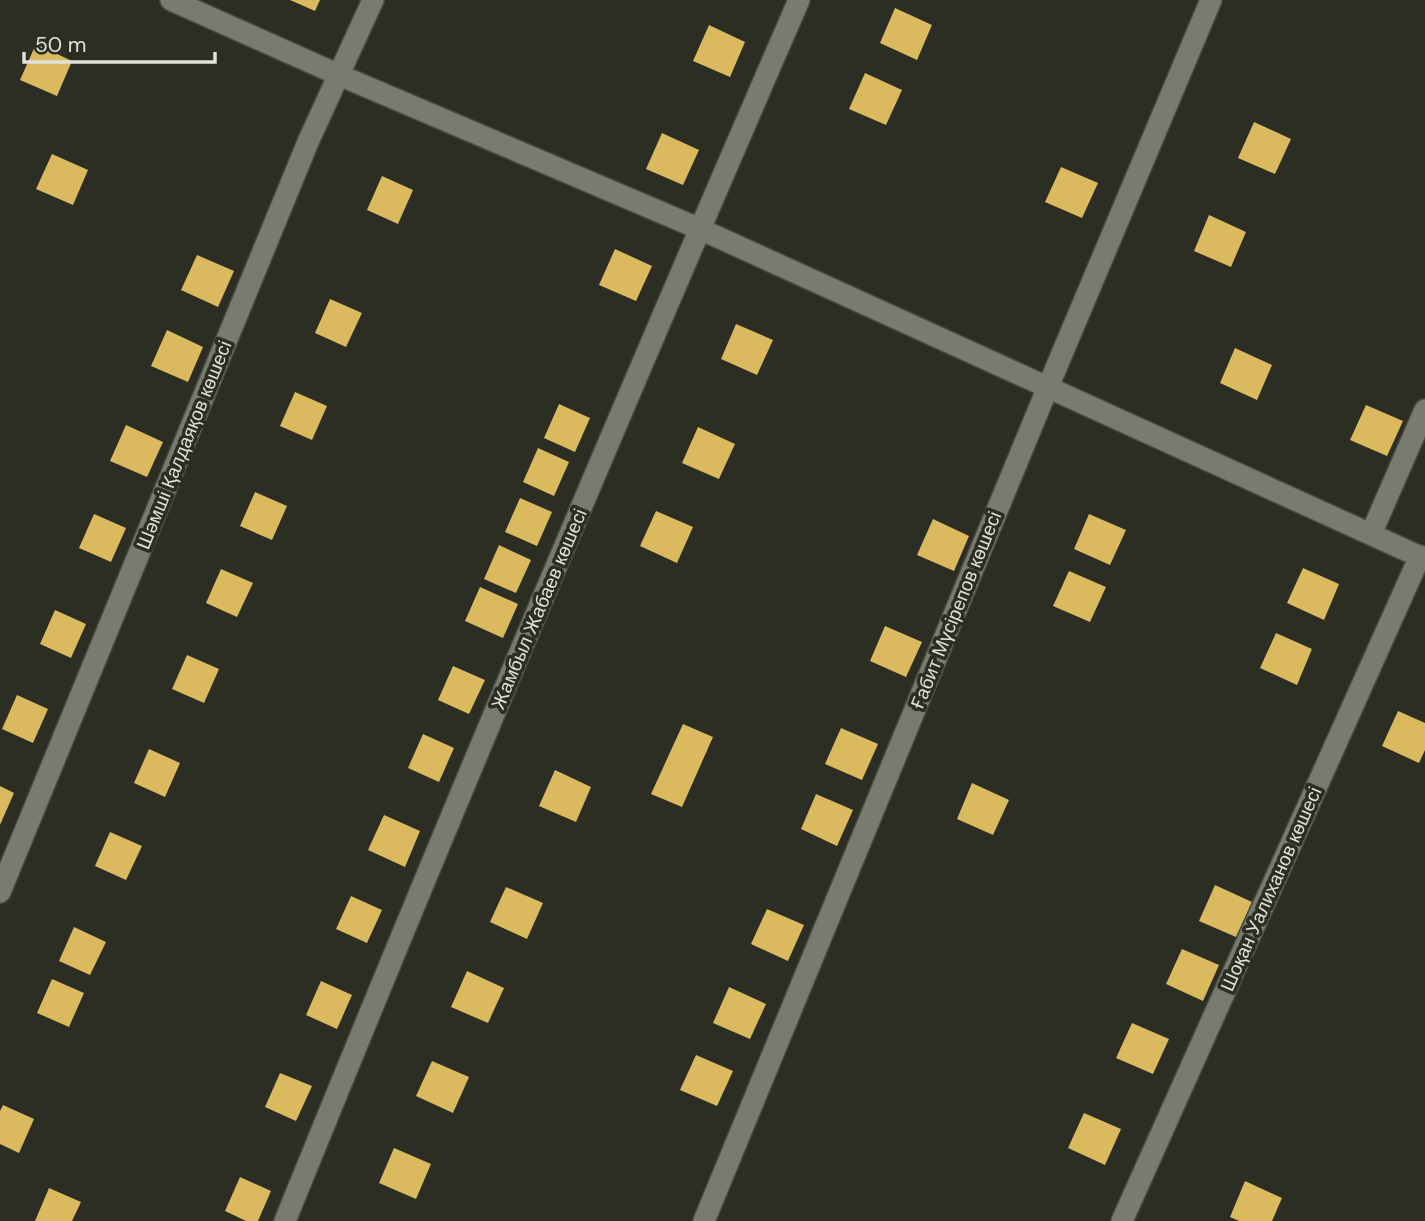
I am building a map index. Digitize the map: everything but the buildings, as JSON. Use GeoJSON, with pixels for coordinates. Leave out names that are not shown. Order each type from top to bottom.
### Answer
{"type":"FeatureCollection","features":[{"type":"Feature","properties":{"kind":"street"},"geometry":{"type":"LineString","coordinates":[[171,0],[699,229],[1422,557]]}},
{"type":"Feature","properties":{"kind":"street","name":"Шәмші Қалдаяқов көшесі"},"geometry":{"type":"LineString","coordinates":[[0,892],[303,155],[373,0]]}},
{"type":"Feature","properties":{"kind":"street","name":"Жамбыл Жабаев көшесі"},"geometry":{"type":"LineString","coordinates":[[285,1221],[358,1040],[699,229],[799,0]]}},
{"type":"Feature","properties":{"kind":"street","name":"Ғабит Мүсірепов көшесі"},"geometry":{"type":"LineString","coordinates":[[704,1221],[1048,387],[1211,0]]}},
{"type":"Feature","properties":{"kind":"street"},"geometry":{"type":"LineString","coordinates":[[1371,534],[1425,410]]}},
{"type":"Feature","properties":{"kind":"street","name":"Шоқан Уалиханов көшесі"},"geometry":{"type":"LineString","coordinates":[[1122,1221],[1422,557]]}}]}
